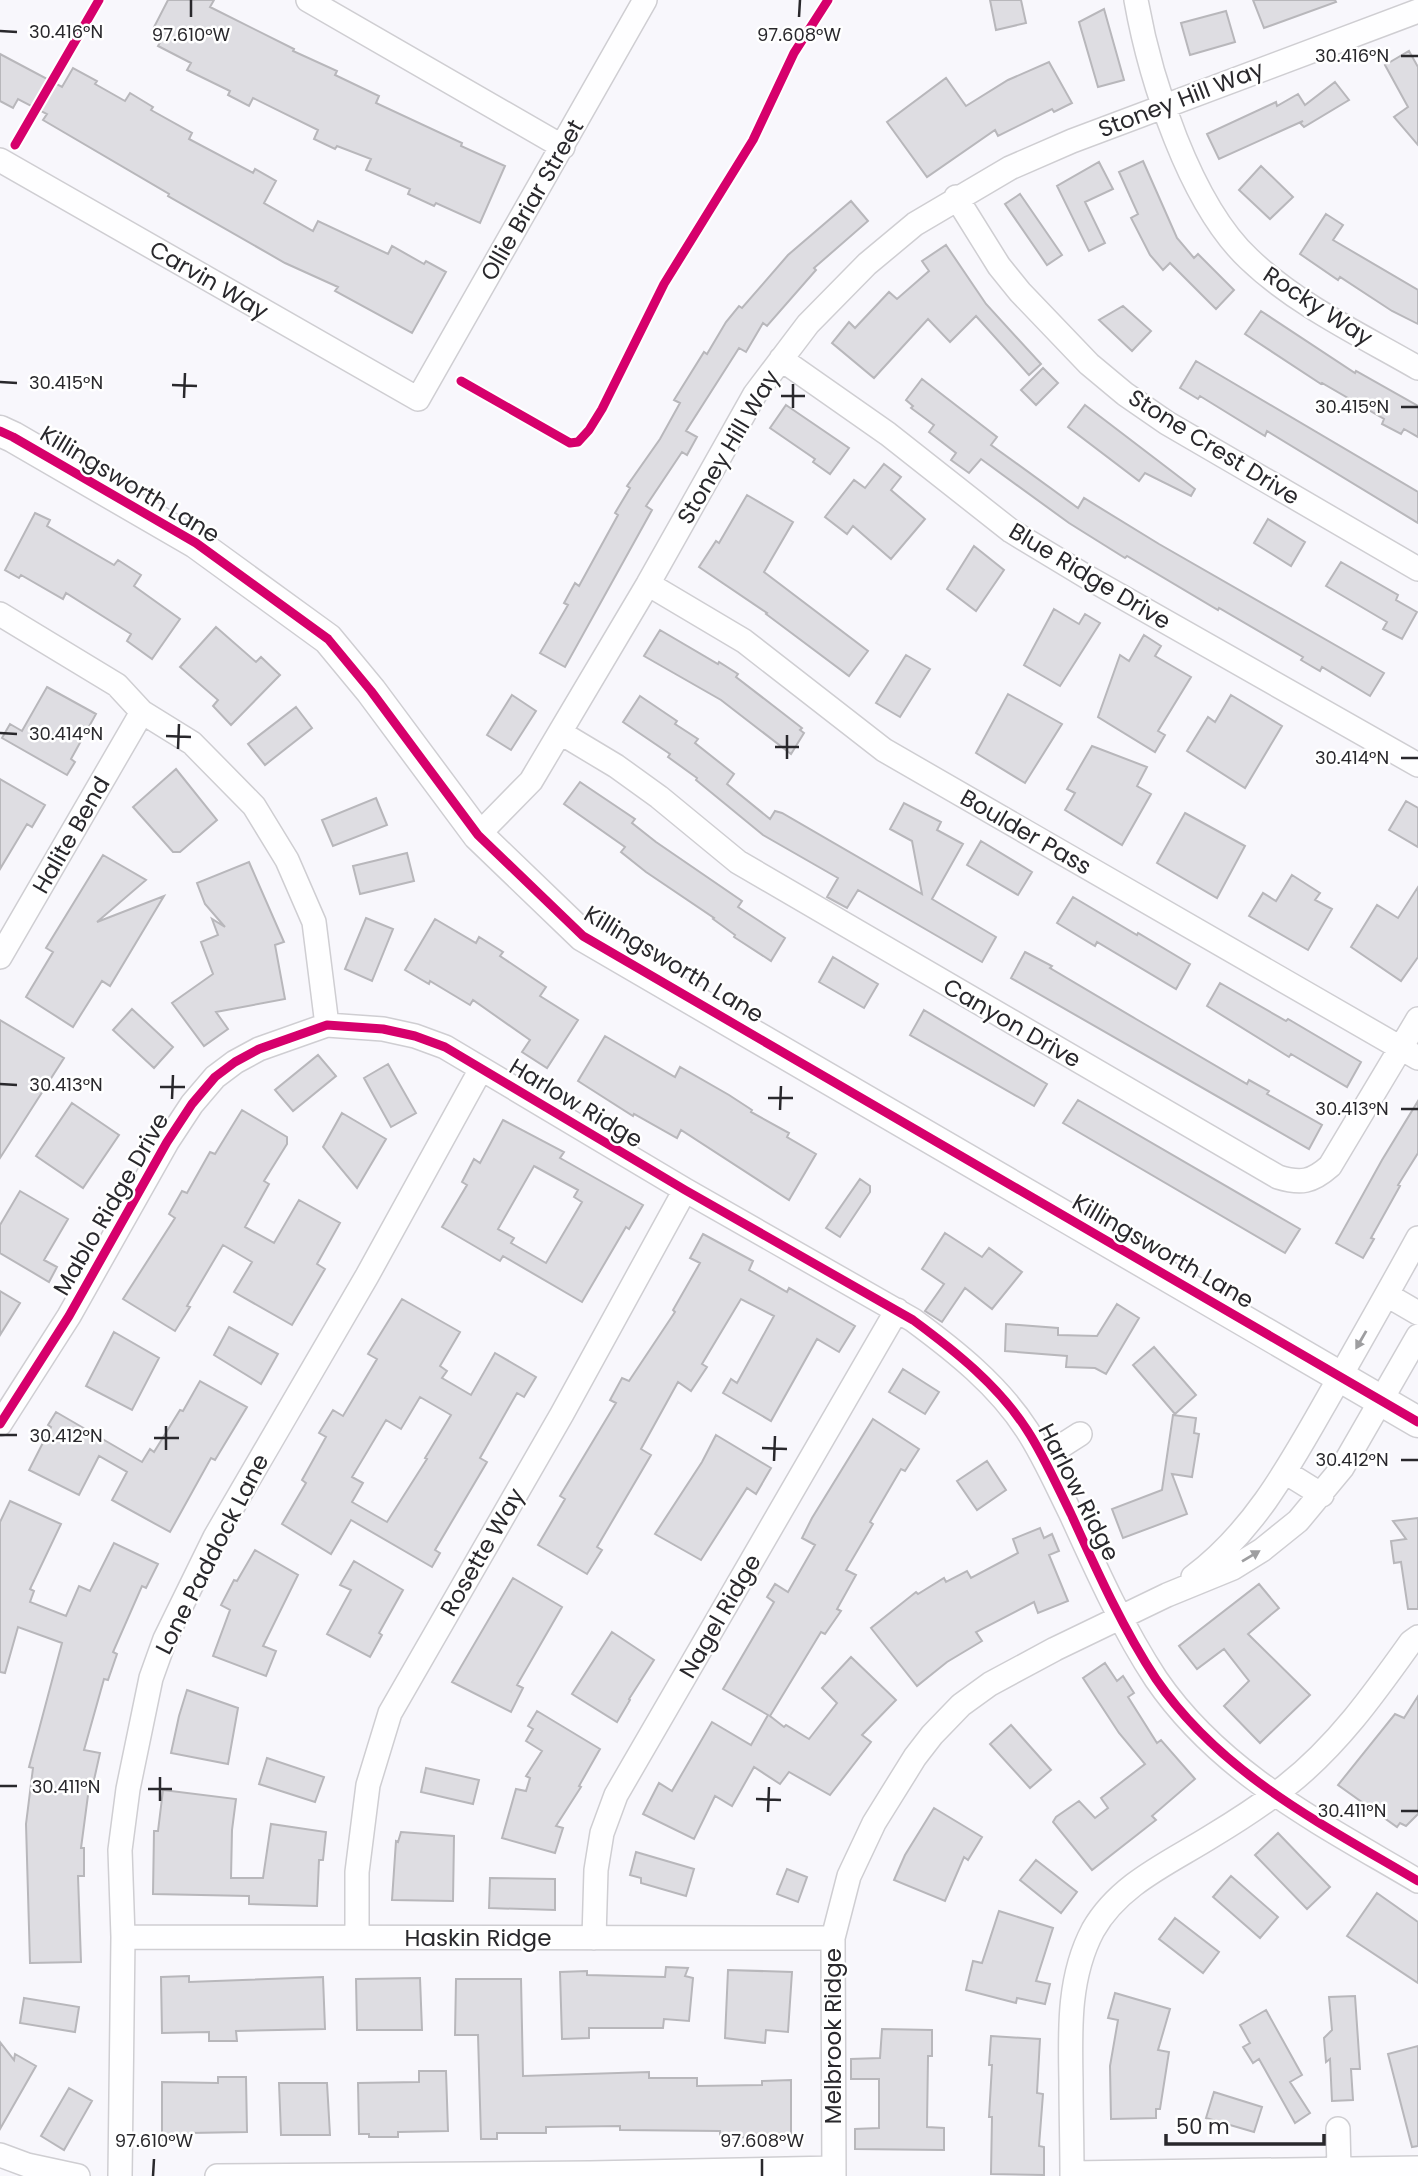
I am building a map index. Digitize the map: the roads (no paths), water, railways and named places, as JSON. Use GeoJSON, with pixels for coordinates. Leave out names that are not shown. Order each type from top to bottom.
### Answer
{"type":"FeatureCollection","features":[{"type":"Feature","properties":{"kind":"street"},"geometry":{"type":"LineString","coordinates":[[308,0],[563,147]]}},
{"type":"Feature","properties":{"kind":"street","name":"Ollie Briar Street"},"geometry":{"type":"LineString","coordinates":[[418,399],[645,0]]}},
{"type":"Feature","properties":{"kind":"street","name":"Rocky Way"},"geometry":{"type":"LineString","coordinates":[[1136,0],[1165,105],[1191,177],[1217,223],[1248,259],[1285,290],[1418,368]]}},
{"type":"Feature","properties":{"kind":"street","name":"Stoney Hill Way"},"geometry":{"type":"LineString","coordinates":[[478,835],[531,781],[648,584],[755,394],[807,324],[867,264],[915,224],[1010,167],[1165,105],[1418,11]]}},
{"type":"Feature","properties":{"kind":"street","name":"Carvin Way"},"geometry":{"type":"LineString","coordinates":[[0,160],[418,399]]}},
{"type":"Feature","properties":{"kind":"street","name":"Stone Crest Drive"},"geometry":{"type":"LineString","coordinates":[[956,197],[999,266],[1020,292],[1072,347],[1125,394],[1167,423],[1418,569]]}},
{"type":"Feature","properties":{"kind":"street","name":"Blue Ridge Drive"},"geometry":{"type":"LineString","coordinates":[[781,359],[888,434],[1011,531],[1418,765]]}},
{"type":"Feature","properties":{"kind":"street","name":"Killingsworth Lane"},"geometry":{"type":"LineString","coordinates":[[0,431],[13,436],[196,543],[328,639],[371,691],[478,835],[583,936],[1418,1422]]}},
{"type":"Feature","properties":{"kind":"street","name":"Boulder Pass"},"geometry":{"type":"LineString","coordinates":[[648,584],[744,641],[884,750],[1409,1053]]}},
{"type":"Feature","properties":{"kind":"street"},"geometry":{"type":"LineString","coordinates":[[0,614],[117,685],[142,712],[192,743],[254,806],[287,860],[314,922],[327,1025]]}},
{"type":"Feature","properties":{"kind":"street","name":"Halite Bend"},"geometry":{"type":"LineString","coordinates":[[0,957],[142,712]]}},
{"type":"Feature","properties":{"kind":"street","name":"Canyon Drive"},"geometry":{"type":"LineString","coordinates":[[561,733],[616,766],[659,797],[738,862],[1278,1177],[1306,1182],[1318,1177],[1330,1166],[1409,1053],[1418,1019]]}},
{"type":"Feature","properties":{"kind":"street","name":"Harlow Ridge"},"geometry":{"type":"LineString","coordinates":[[327,1025],[383,1030],[415,1036],[445,1047],[685,1190],[897,1310],[948,1346],[1007,1403],[1026,1428],[1044,1457],[1122,1617],[1157,1679],[1181,1710],[1216,1748],[1249,1777],[1418,1881]]}},
{"type":"Feature","properties":{"kind":"street","name":"Mablo Ridge Drive"},"geometry":{"type":"LineString","coordinates":[[0,1421],[69,1316],[167,1142],[192,1104],[215,1077],[235,1062],[260,1049],[327,1025]]}},
{"type":"Feature","properties":{"kind":"street","name":"Lone Paddock Lane"},"geometry":{"type":"LineString","coordinates":[[120,2176],[123,1937],[120,1850],[128,1789],[151,1678],[165,1639],[215,1537],[368,1276],[481,1069]]}},
{"type":"Feature","properties":{"kind":"street","name":"Rosette Way"},"geometry":{"type":"LineString","coordinates":[[357,1937],[357,1872],[368,1785],[390,1713],[562,1414],[685,1190]]}},
{"type":"Feature","properties":{"kind":"street","name":"Melbrook Ridge"},"geometry":{"type":"LineString","coordinates":[[1167,1595],[1203,1569],[1232,1543],[1254,1518],[1285,1472],[1418,1238]]}},
{"type":"Feature","properties":{"kind":"street"},"geometry":{"type":"LineString","coordinates":[[1387,1295],[1418,1313]]}},
{"type":"Feature","properties":{"kind":"street","name":"Nagel Ridge"},"geometry":{"type":"LineString","coordinates":[[594,1938],[596,1870],[602,1833],[616,1795],[897,1310]]}},
{"type":"Feature","properties":{"kind":"street","name":"Melbrook Ridge"},"geometry":{"type":"LineString","coordinates":[[834,2172],[833,1938],[849,1876],[874,1823],[915,1757],[961,1705],[990,1684],[1167,1595],[1233,1568],[1262,1550],[1298,1521],[1342,1468],[1418,1336]]}},
{"type":"Feature","properties":{"kind":"street"},"geometry":{"type":"LineString","coordinates":[[1044,1457],[1080,1434]]}},
{"type":"Feature","properties":{"kind":"street"},"geometry":{"type":"LineString","coordinates":[[1285,1472],[1322,1495]]}},
{"type":"Feature","properties":{"kind":"street"},"geometry":{"type":"LineString","coordinates":[[1418,1637],[1410,1642],[1358,1716],[1312,1763],[1274,1794],[1211,1837],[1137,1882],[1114,1902],[1093,1931],[1079,1966],[1072,1999],[1072,2174],[1418,2168]]}},
{"type":"Feature","properties":{"kind":"street","name":"Haskin Ridge"},"geometry":{"type":"LineString","coordinates":[[123,1937],[833,1938]]}},
{"type":"Feature","properties":{"kind":"street"},"geometry":{"type":"LineString","coordinates":[[1338,2129],[1339,2169]]}},
{"type":"Feature","properties":{"kind":"street"},"geometry":{"type":"LineString","coordinates":[[0,2155],[27,2165],[78,2176]]}},
{"type":"Feature","properties":{"kind":"street"},"geometry":{"type":"LineString","coordinates":[[217,2176],[590,2175],[783,2168],[834,2172]]}}]}
